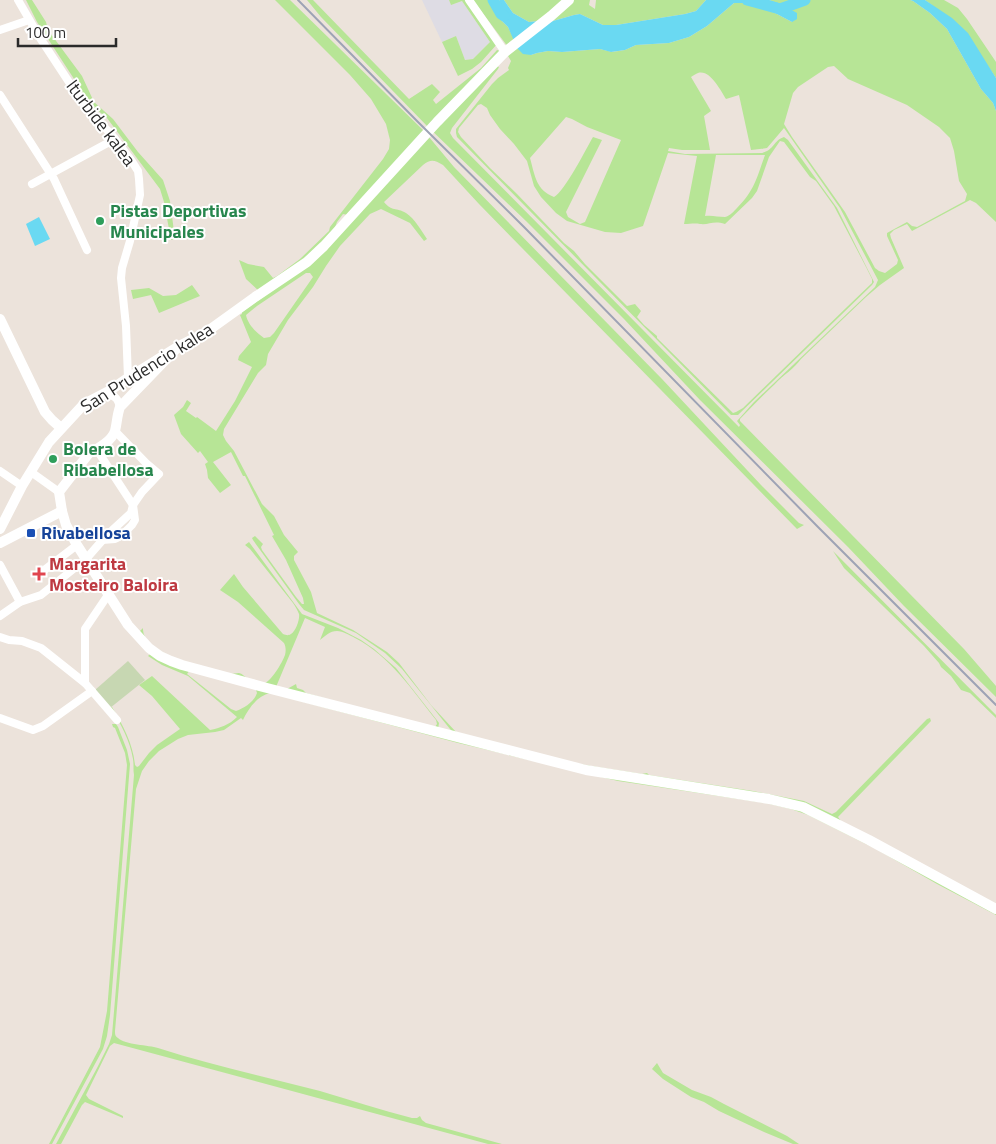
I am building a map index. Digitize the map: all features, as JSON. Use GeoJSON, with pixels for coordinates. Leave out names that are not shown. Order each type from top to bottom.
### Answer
{"type":"FeatureCollection","features":[{"type":"Feature","properties":{"kind":"street","name":"Iturbide kalea"},"geometry":{"type":"LineString","coordinates":[[18,0],[40,38],[86,108],[115,139],[138,171],[140,196],[121,278],[126,326],[128,378]]}},
{"type":"Feature","properties":{"kind":"street"},"geometry":{"type":"LineString","coordinates":[[469,0],[505,52]]}},
{"type":"Feature","properties":{"kind":"street","name":"San Prudencio kalea"},"geometry":{"type":"LineString","coordinates":[[0,529],[22,486],[49,442],[84,404],[105,393],[179,346],[205,333],[315,254],[505,52],[569,0]]}},
{"type":"Feature","properties":{"kind":"street"},"geometry":{"type":"LineString","coordinates":[[0,30],[29,20]]}},
{"type":"Feature","properties":{"kind":"street"},"geometry":{"type":"LineString","coordinates":[[0,95],[3,107],[54,179],[87,250]]}},
{"type":"Feature","properties":{"kind":"street"},"geometry":{"type":"LineString","coordinates":[[32,184],[115,139]]}},
{"type":"Feature","properties":{"kind":"street"},"geometry":{"type":"LineString","coordinates":[[1,324],[45,412],[62,428]]}},
{"type":"Feature","properties":{"kind":"street"},"geometry":{"type":"LineString","coordinates":[[59,492],[90,452],[96,450],[112,436],[115,431],[117,414],[120,407],[179,346]]}},
{"type":"Feature","properties":{"kind":"street"},"geometry":{"type":"LineString","coordinates":[[105,393],[118,399],[120,407]]}},
{"type":"Feature","properties":{"kind":"street"},"geometry":{"type":"LineString","coordinates":[[0,616],[20,602],[40,596],[86,559],[102,540],[131,513],[133,505],[142,492],[159,474],[115,431]]}},
{"type":"Feature","properties":{"kind":"street"},"geometry":{"type":"LineString","coordinates":[[96,450],[133,505]]}},
{"type":"Feature","properties":{"kind":"street"},"geometry":{"type":"LineString","coordinates":[[0,471],[22,486]]}},
{"type":"Feature","properties":{"kind":"street"},"geometry":{"type":"LineString","coordinates":[[31,472],[59,492],[66,525],[77,545],[133,631],[149,648],[160,656],[182,665],[266,688],[586,770],[769,799],[803,807],[869,840],[996,909]]}},
{"type":"Feature","properties":{"kind":"street"},"geometry":{"type":"LineString","coordinates":[[0,543],[62,511]]}},
{"type":"Feature","properties":{"kind":"street"},"geometry":{"type":"LineString","coordinates":[[43,571],[77,545]]}},
{"type":"Feature","properties":{"kind":"street"},"geometry":{"type":"LineString","coordinates":[[0,565],[20,602]]}},
{"type":"Feature","properties":{"kind":"street"},"geometry":{"type":"LineString","coordinates":[[85,683],[85,629],[108,595]]}},
{"type":"Feature","properties":{"kind":"street"},"geometry":{"type":"LineString","coordinates":[[0,637],[22,641],[41,648],[85,683],[117,720]]}},
{"type":"Feature","properties":{"kind":"street"},"geometry":{"type":"LineString","coordinates":[[0,718],[33,730],[43,726],[92,691]]}},
{"type":"Feature","properties":{"kind":"shaded area"},"geometry":{"type":"Polygon","coordinates":[[[422,0],[449,0],[451,5],[462,1],[490,42],[473,59],[465,60],[456,36],[442,42],[422,0]]]}},
{"type":"Feature","properties":{"kind":"green space"},"geometry":{"type":"Polygon","coordinates":[[[26,0],[32,0],[46,22],[48,30],[82,76],[94,102],[113,119],[138,152],[163,180],[170,201],[175,239],[171,240],[160,189],[107,118],[91,105],[37,22],[26,0]]]}},
{"type":"Feature","properties":{"kind":"green space"},"geometry":{"type":"Polygon","coordinates":[[[275,0],[290,0],[424,131],[454,167],[662,379],[761,485],[799,523],[804,525],[797,529],[443,165],[430,161],[423,165],[384,202],[389,207],[409,215],[427,239],[424,241],[410,223],[381,209],[370,214],[340,246],[288,320],[268,354],[266,365],[258,373],[224,429],[223,435],[226,441],[234,451],[262,504],[274,516],[284,535],[298,552],[294,556],[294,560],[311,592],[317,613],[353,630],[387,652],[399,663],[431,705],[456,732],[578,764],[642,774],[647,773],[649,775],[804,801],[832,814],[930,718],[931,721],[838,817],[841,821],[807,806],[604,772],[455,734],[450,729],[402,669],[385,653],[356,633],[304,610],[299,604],[252,538],[255,536],[263,544],[262,550],[296,597],[304,604],[286,560],[272,536],[274,535],[231,452],[213,462],[231,485],[220,493],[208,478],[205,464],[208,462],[200,451],[198,453],[181,434],[174,415],[183,407],[187,400],[191,403],[186,411],[216,431],[235,401],[252,367],[238,360],[239,356],[251,342],[240,315],[301,270],[348,215],[343,214],[334,230],[310,255],[259,291],[246,279],[239,260],[264,267],[273,278],[300,259],[329,231],[330,227],[389,149],[390,140],[386,124],[371,99],[350,75],[275,0]],[[306,273],[246,315],[255,331],[264,338],[270,337],[274,333],[313,277],[310,273],[306,273]]]}},
{"type":"Feature","properties":{"kind":"green space"},"geometry":{"type":"Polygon","coordinates":[[[307,0],[313,0],[409,99],[432,84],[440,92],[433,100],[436,104],[481,68],[497,50],[500,51],[498,69],[452,128],[450,133],[453,138],[739,427],[740,425],[737,421],[754,402],[875,287],[878,280],[840,208],[784,128],[767,148],[751,150],[739,95],[726,99],[711,77],[707,74],[698,73],[691,77],[711,111],[704,116],[710,150],[669,148],[668,151],[685,154],[762,153],[769,150],[778,140],[784,137],[837,208],[874,282],[738,415],[731,415],[457,137],[456,129],[492,84],[509,70],[511,61],[508,56],[516,46],[531,55],[548,51],[562,52],[600,49],[612,52],[625,50],[636,45],[669,43],[689,37],[707,26],[734,3],[745,3],[775,13],[792,22],[792,9],[769,0],[910,0],[930,13],[947,29],[981,89],[993,103],[996,111],[996,222],[976,203],[970,200],[912,231],[907,224],[894,230],[890,234],[891,238],[904,268],[866,297],[766,392],[740,421],[964,649],[996,686],[996,697],[700,400],[624,319],[427,126],[321,17],[307,0]],[[834,66],[828,67],[798,87],[793,93],[784,124],[845,212],[875,268],[885,273],[897,264],[898,260],[887,233],[907,222],[917,227],[965,201],[967,194],[959,181],[950,138],[939,127],[907,105],[848,79],[834,66]],[[481,104],[478,105],[459,128],[458,132],[461,137],[627,306],[635,304],[641,311],[637,317],[644,325],[733,413],[743,408],[872,283],[872,279],[834,206],[784,142],[780,141],[769,157],[757,191],[752,198],[725,224],[717,222],[684,224],[697,156],[668,153],[643,226],[621,233],[605,232],[567,221],[556,213],[541,197],[534,186],[527,161],[500,129],[487,108],[481,104]],[[566,117],[530,158],[537,182],[543,190],[554,197],[564,187],[593,137],[602,140],[566,212],[568,217],[580,224],[585,222],[621,140],[566,117]],[[716,155],[705,216],[725,217],[735,211],[752,189],[765,155],[716,155]]]}},
{"type":"Feature","properties":{"kind":"green space"},"geometry":{"type":"Polygon","coordinates":[[[449,0],[466,0],[498,43],[481,62],[458,76],[442,42],[456,36],[465,60],[473,59],[490,42],[462,1],[451,5],[449,0]]]}},
{"type":"Feature","properties":{"kind":"green space"},"geometry":{"type":"Polygon","coordinates":[[[473,0],[500,0],[492,7],[497,16],[508,27],[515,41],[508,47],[473,0]]]}},
{"type":"Feature","properties":{"kind":"green space"},"geometry":{"type":"Polygon","coordinates":[[[504,0],[590,0],[589,5],[595,9],[596,0],[706,0],[696,11],[685,14],[616,25],[603,25],[580,14],[546,23],[540,21],[529,22],[513,13],[504,0]]]}},
{"type":"Feature","properties":{"kind":"green space"},"geometry":{"type":"Polygon","coordinates":[[[925,0],[944,0],[958,8],[996,62],[996,78],[982,57],[925,0]]]}},
{"type":"Feature","properties":{"kind":"green space"},"geometry":{"type":"Polygon","coordinates":[[[192,285],[200,296],[159,313],[151,295],[133,299],[131,290],[149,288],[163,296],[176,295],[192,285]]]}},
{"type":"Feature","properties":{"kind":"green space"},"geometry":{"type":"Polygon","coordinates":[[[249,542],[302,614],[338,628],[361,640],[374,649],[396,668],[439,723],[438,729],[290,693],[287,689],[296,684],[297,688],[306,693],[365,710],[429,726],[435,727],[437,724],[436,720],[400,674],[368,645],[337,631],[328,634],[320,640],[325,627],[305,618],[274,688],[198,668],[165,655],[146,642],[138,633],[143,628],[145,636],[150,643],[158,650],[179,660],[225,673],[239,673],[261,684],[266,683],[276,672],[284,658],[286,650],[284,643],[238,602],[220,590],[234,574],[285,635],[290,635],[293,632],[298,622],[299,614],[293,603],[245,545],[249,542]]]}},
{"type":"Feature","properties":{"kind":"green space"},"geometry":{"type":"Polygon","coordinates":[[[833,551],[996,715],[996,718],[970,693],[961,690],[924,646],[844,568],[833,551]]]}},
{"type":"Feature","properties":{"kind":"green space"},"geometry":{"type":"Polygon","coordinates":[[[151,653],[190,670],[187,674],[236,711],[254,699],[257,693],[255,687],[458,740],[794,806],[875,848],[808,815],[791,809],[766,803],[618,781],[458,743],[270,693],[261,697],[254,704],[243,720],[241,718],[224,730],[188,735],[178,739],[159,751],[142,771],[136,789],[116,1036],[126,1042],[158,1048],[320,1091],[412,1118],[420,1116],[426,1123],[502,1144],[488,1144],[114,1043],[110,1046],[86,1095],[89,1099],[123,1116],[123,1118],[85,1102],[61,1144],[56,1144],[97,1068],[112,1035],[134,775],[130,746],[110,708],[112,707],[127,735],[137,767],[157,745],[180,729],[152,696],[139,685],[152,676],[210,730],[224,726],[237,717],[188,676],[162,665],[148,656],[151,653]]]}},
{"type":"Feature","properties":{"kind":"green space"},"geometry":{"type":"Polygon","coordinates":[[[128,661],[145,680],[110,708],[95,690],[128,661]]]}},
{"type":"Feature","properties":{"kind":"green space"},"geometry":{"type":"Polygon","coordinates":[[[112,724],[116,724],[118,727],[130,764],[107,1036],[103,1049],[52,1144],[49,1144],[100,1047],[107,1011],[127,765],[125,753],[112,724]]]}},
{"type":"Feature","properties":{"kind":"green space"},"geometry":{"type":"Polygon","coordinates":[[[877,849],[996,912],[996,915],[937,884],[877,849]]]}},
{"type":"Feature","properties":{"kind":"green space"},"geometry":{"type":"Polygon","coordinates":[[[657,1063],[663,1073],[692,1090],[711,1097],[799,1144],[793,1144],[764,1132],[691,1097],[663,1079],[652,1069],[657,1063]]]}},
{"type":"Feature","properties":{"kind":"water"},"geometry":{"type":"Polygon","coordinates":[[[500,0],[504,0],[513,13],[529,22],[540,21],[546,23],[580,14],[603,25],[616,25],[696,11],[706,0],[769,0],[797,13],[797,19],[792,22],[775,13],[745,3],[734,3],[707,26],[689,37],[669,43],[636,45],[625,50],[611,52],[600,49],[562,52],[548,51],[531,55],[523,54],[517,48],[508,27],[497,16],[492,7],[500,0]]]}},
{"type":"Feature","properties":{"kind":"water"},"geometry":{"type":"Polygon","coordinates":[[[910,0],[925,0],[952,18],[968,33],[996,78],[996,111],[993,103],[981,89],[947,29],[930,13],[910,0]]]}},
{"type":"Feature","properties":{"kind":"water"},"geometry":{"type":"Polygon","coordinates":[[[39,217],[50,239],[35,246],[26,224],[39,217]]]}},
{"type":"Feature","properties":{"kind":"waterway"},"geometry":{"type":"LineString","coordinates":[[493,0],[504,16]]}},
{"type":"Feature","properties":{"kind":"waterway"},"geometry":{"type":"LineString","coordinates":[[747,0],[780,9],[805,0]]}},
{"type":"Feature","properties":{"kind":"railway"},"geometry":{"type":"LineString","coordinates":[[298,0],[996,705]]}},
{"type":"Feature","properties":{"kind":"place","name":"Pistas Deportivas Municipales"},"geometry":{"type":"Point","coordinates":[100,221]}},
{"type":"Feature","properties":{"kind":"place","name":"Bolera de Ribabellosa"},"geometry":{"type":"Point","coordinates":[53,459]}},
{"type":"Feature","properties":{"kind":"place","name":"Rivabellosa"},"geometry":{"type":"Point","coordinates":[31,533]}},
{"type":"Feature","properties":{"kind":"place","name":"Margarita Mosteiro Baloira"},"geometry":{"type":"Point","coordinates":[39,574]}}]}
